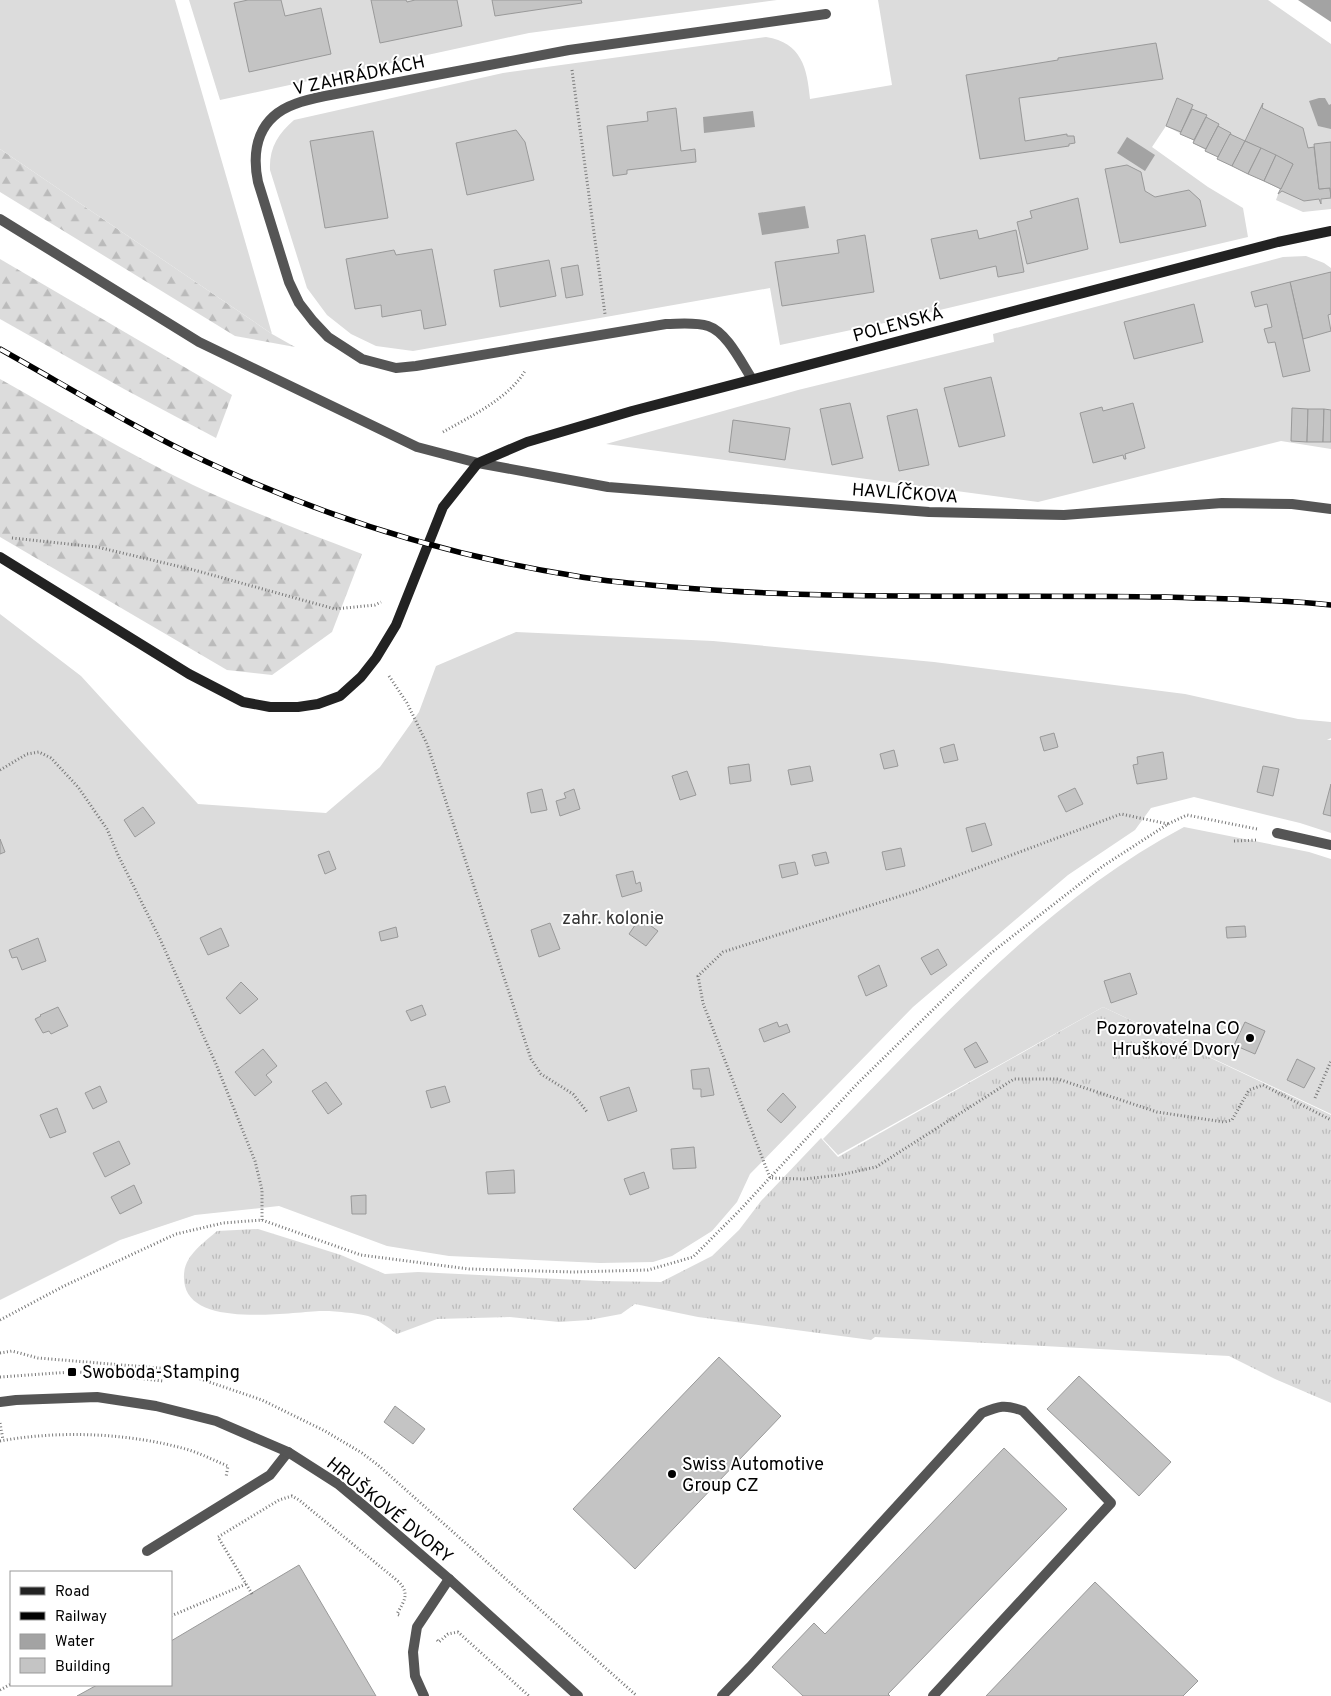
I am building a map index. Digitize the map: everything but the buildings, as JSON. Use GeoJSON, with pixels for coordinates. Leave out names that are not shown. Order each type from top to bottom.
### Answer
{"type":"FeatureCollection","features":[{"type":"Feature","properties":{"kind":"street","name":"V ZAHRÁDKÁCH"},"geometry":{"type":"LineString","coordinates":[[752,379],[725,338],[710,327],[696,324],[666,324],[540,347],[416,366],[396,368],[362,359],[328,337],[299,303],[289,282],[255,169],[258,140],[270,118],[295,104],[325,96],[569,50],[826,14]]}},
{"type":"Feature","properties":{"kind":"street","name":"HAVLÍČKOVA"},"geometry":{"type":"LineString","coordinates":[[0,219],[199,342],[417,446],[478,463],[608,487],[929,512],[1064,515],[1222,503],[1292,504],[1331,508]]}},
{"type":"Feature","properties":{"kind":"street","name":"POLENSKÁ"},"geometry":{"type":"LineString","coordinates":[[478,463],[526,442],[632,411],[1278,242],[1331,231]]}},
{"type":"Feature","properties":{"kind":"street"},"geometry":{"type":"LineString","coordinates":[[0,556],[189,674],[244,702],[270,707],[298,707],[318,704],[340,696],[361,677],[376,658],[396,625],[443,507],[478,463]]}},
{"type":"Feature","properties":{"kind":"street"},"geometry":{"type":"LineString","coordinates":[[1277,833],[1331,845]]}},
{"type":"Feature","properties":{"kind":"street","name":"HRUŠKOVÉ DVORY"},"geometry":{"type":"LineString","coordinates":[[0,1402],[97,1397],[156,1406],[216,1421],[288,1452],[338,1484],[449,1579],[578,1696]]}},
{"type":"Feature","properties":{"kind":"street"},"geometry":{"type":"LineString","coordinates":[[728,1694],[982,1413],[1009,1405],[1023,1411],[1111,1503],[933,1696]]}},
{"type":"Feature","properties":{"kind":"street"},"geometry":{"type":"LineString","coordinates":[[148,1551],[270,1475],[288,1452]]}},
{"type":"Feature","properties":{"kind":"street"},"geometry":{"type":"LineString","coordinates":[[424,1696],[415,1676],[413,1652],[417,1627],[449,1579]]}},
{"type":"Feature","properties":{"kind":"path"},"geometry":{"type":"LineString","coordinates":[[569,50],[607,334]]}},
{"type":"Feature","properties":{"kind":"path"},"geometry":{"type":"LineString","coordinates":[[417,446],[490,406],[521,378],[540,347]]}},
{"type":"Feature","properties":{"kind":"path"},"geometry":{"type":"LineString","coordinates":[[7,538],[96,547],[194,570],[335,609],[375,605],[411,588]]}},
{"type":"Feature","properties":{"kind":"path"},"geometry":{"type":"LineString","coordinates":[[376,658],[407,703],[427,744],[531,1059],[541,1074],[573,1094],[588,1113]]}},
{"type":"Feature","properties":{"kind":"path"},"geometry":{"type":"LineString","coordinates":[[0,770],[27,754],[39,752],[51,758],[78,787],[107,829],[118,856],[160,939],[216,1064],[255,1161],[262,1190],[262,1220]]}},
{"type":"Feature","properties":{"kind":"path"},"geometry":{"type":"LineString","coordinates":[[770,1178],[703,1003],[698,976],[723,952],[913,892],[1120,814],[1168,824]]}},
{"type":"Feature","properties":{"kind":"path"},"geometry":{"type":"LineString","coordinates":[[0,1320],[64,1286],[176,1234],[222,1223],[262,1220],[361,1256],[468,1269],[573,1272],[648,1270],[693,1257],[770,1178],[857,1084],[991,953],[1103,866],[1168,824],[1187,815],[1277,833]]}},
{"type":"Feature","properties":{"kind":"path"},"geometry":{"type":"LineString","coordinates":[[1315,1098],[1331,1061]]}},
{"type":"Feature","properties":{"kind":"path"},"geometry":{"type":"LineString","coordinates":[[770,1178],[804,1179],[840,1175],[876,1167],[1014,1079],[1058,1079],[1157,1112],[1224,1122],[1232,1120],[1249,1090],[1263,1085],[1331,1120]]}},
{"type":"Feature","properties":{"kind":"path"},"geometry":{"type":"LineString","coordinates":[[0,1353],[12,1351],[38,1358],[171,1369],[262,1400],[326,1431],[378,1465],[637,1696]]}},
{"type":"Feature","properties":{"kind":"path"},"geometry":{"type":"LineString","coordinates":[[0,1420],[1,1440],[50,1435],[100,1436],[182,1448],[228,1466],[225,1481],[259,1512]]}},
{"type":"Feature","properties":{"kind":"path"},"geometry":{"type":"LineString","coordinates":[[252,1594],[218,1537],[279,1500],[292,1496],[399,1582],[404,1588],[405,1598],[397,1614],[439,1642],[448,1634],[458,1632],[529,1696]]}},
{"type":"Feature","properties":{"kind":"path"},"geometry":{"type":"LineString","coordinates":[[172,1616],[246,1584]]}},
{"type":"Feature","properties":{"kind":"green space"},"geometry":{"type":"Polygon","coordinates":[[[0,0],[175,0],[272,334],[0,149],[0,0]]]}},
{"type":"Feature","properties":{"kind":"green space"},"geometry":{"type":"Polygon","coordinates":[[[189,0],[777,0],[529,33],[220,100],[189,0]]]}},
{"type":"Feature","properties":{"kind":"green space"},"geometry":{"type":"Polygon","coordinates":[[[878,0],[1268,0],[1331,44],[1331,209],[1303,212],[1276,200],[1280,189],[1217,159],[1218,157],[1193,143],[1193,140],[1166,126],[1152,147],[1208,187],[1243,208],[1248,237],[889,322],[780,345],[770,288],[413,351],[376,346],[351,334],[327,315],[307,288],[270,170],[273,148],[279,136],[294,120],[503,73],[766,37],[778,40],[795,51],[804,67],[810,99],[892,85],[878,0]]]}},
{"type":"Feature","properties":{"kind":"green space"},"geometry":{"type":"Polygon","coordinates":[[[0,149],[272,334],[295,347],[235,336],[0,192],[0,149]]]}},
{"type":"Feature","properties":{"kind":"green space"},"geometry":{"type":"Polygon","coordinates":[[[1306,256],[1331,268],[1331,449],[1281,441],[1038,502],[606,444],[798,390],[994,342],[993,334],[1283,257],[1306,256]]]}},
{"type":"Feature","properties":{"kind":"green space"},"geometry":{"type":"Polygon","coordinates":[[[0,259],[232,395],[216,438],[0,319],[0,259]]]}},
{"type":"Feature","properties":{"kind":"green space"},"geometry":{"type":"Polygon","coordinates":[[[0,379],[168,473],[214,495],[362,554],[332,632],[272,675],[227,670],[0,537],[0,379]]]}},
{"type":"Feature","properties":{"kind":"green space","name":"zahr. kolonie"},"geometry":{"type":"Polygon","coordinates":[[[0,614],[81,676],[198,804],[326,813],[380,767],[419,712],[436,666],[516,632],[713,641],[934,662],[1185,694],[1298,719],[1331,722],[1331,738],[1327,740],[1331,740],[1331,833],[1300,823],[1194,797],[1151,808],[1135,830],[1068,875],[913,1007],[750,1174],[737,1202],[712,1231],[672,1256],[653,1262],[600,1263],[449,1256],[387,1246],[279,1206],[195,1215],[120,1240],[0,1300],[0,614]]]}},
{"type":"Feature","properties":{"kind":"green space"},"geometry":{"type":"Polygon","coordinates":[[[1184,827],[1309,852],[1331,859],[1331,1114],[1103,1007],[838,1155],[823,1139],[906,1053],[992,969],[1037,929],[1084,891],[1133,857],[1184,827]]]}},
{"type":"Feature","properties":{"kind":"green space"},"geometry":{"type":"Polygon","coordinates":[[[1103,1007],[1331,1115],[1331,1403],[1275,1379],[1229,1356],[875,1337],[871,1340],[698,1317],[635,1304],[621,1314],[589,1320],[559,1322],[510,1317],[437,1319],[397,1334],[372,1317],[352,1313],[322,1311],[245,1315],[224,1313],[206,1308],[192,1299],[185,1286],[185,1268],[192,1254],[217,1231],[258,1229],[341,1255],[385,1274],[418,1272],[599,1281],[661,1282],[712,1256],[739,1230],[761,1201],[821,1138],[838,1157],[1103,1007]]]}},
{"type":"Feature","properties":{"kind":"water"},"geometry":{"type":"Polygon","coordinates":[[[1298,0],[1331,0],[1331,22],[1298,0]]]}},
{"type":"Feature","properties":{"kind":"water"},"geometry":{"type":"Polygon","coordinates":[[[1325,98],[1329,105],[1331,104],[1331,129],[1318,126],[1309,101],[1325,98]]]}},
{"type":"Feature","properties":{"kind":"water"},"geometry":{"type":"Polygon","coordinates":[[[753,111],[755,127],[704,133],[703,117],[753,111]]]}},
{"type":"Feature","properties":{"kind":"water"},"geometry":{"type":"Polygon","coordinates":[[[1127,137],[1155,155],[1145,171],[1117,153],[1127,137]]]}},
{"type":"Feature","properties":{"kind":"water"},"geometry":{"type":"Polygon","coordinates":[[[805,206],[809,228],[762,235],[758,213],[805,206]]]}},
{"type":"Feature","properties":{"kind":"railway"},"geometry":{"type":"LineString","coordinates":[[0,349],[154,436],[251,482],[342,517],[388,532],[434,546],[528,568],[588,578],[673,587],[796,594],[857,596],[1165,597],[1269,600],[1331,605]]}},
{"type":"Feature","properties":{"kind":"place","name":"Pozorovatelna CO Hruškové Dvory"},"geometry":{"type":"Point","coordinates":[1250,1038]}},
{"type":"Feature","properties":{"kind":"place","name":"Swoboda-Stamping"},"geometry":{"type":"Point","coordinates":[72,1372]}},
{"type":"Feature","properties":{"kind":"place","name":"Swiss Automotive Group CZ"},"geometry":{"type":"Point","coordinates":[672,1474]}}]}
